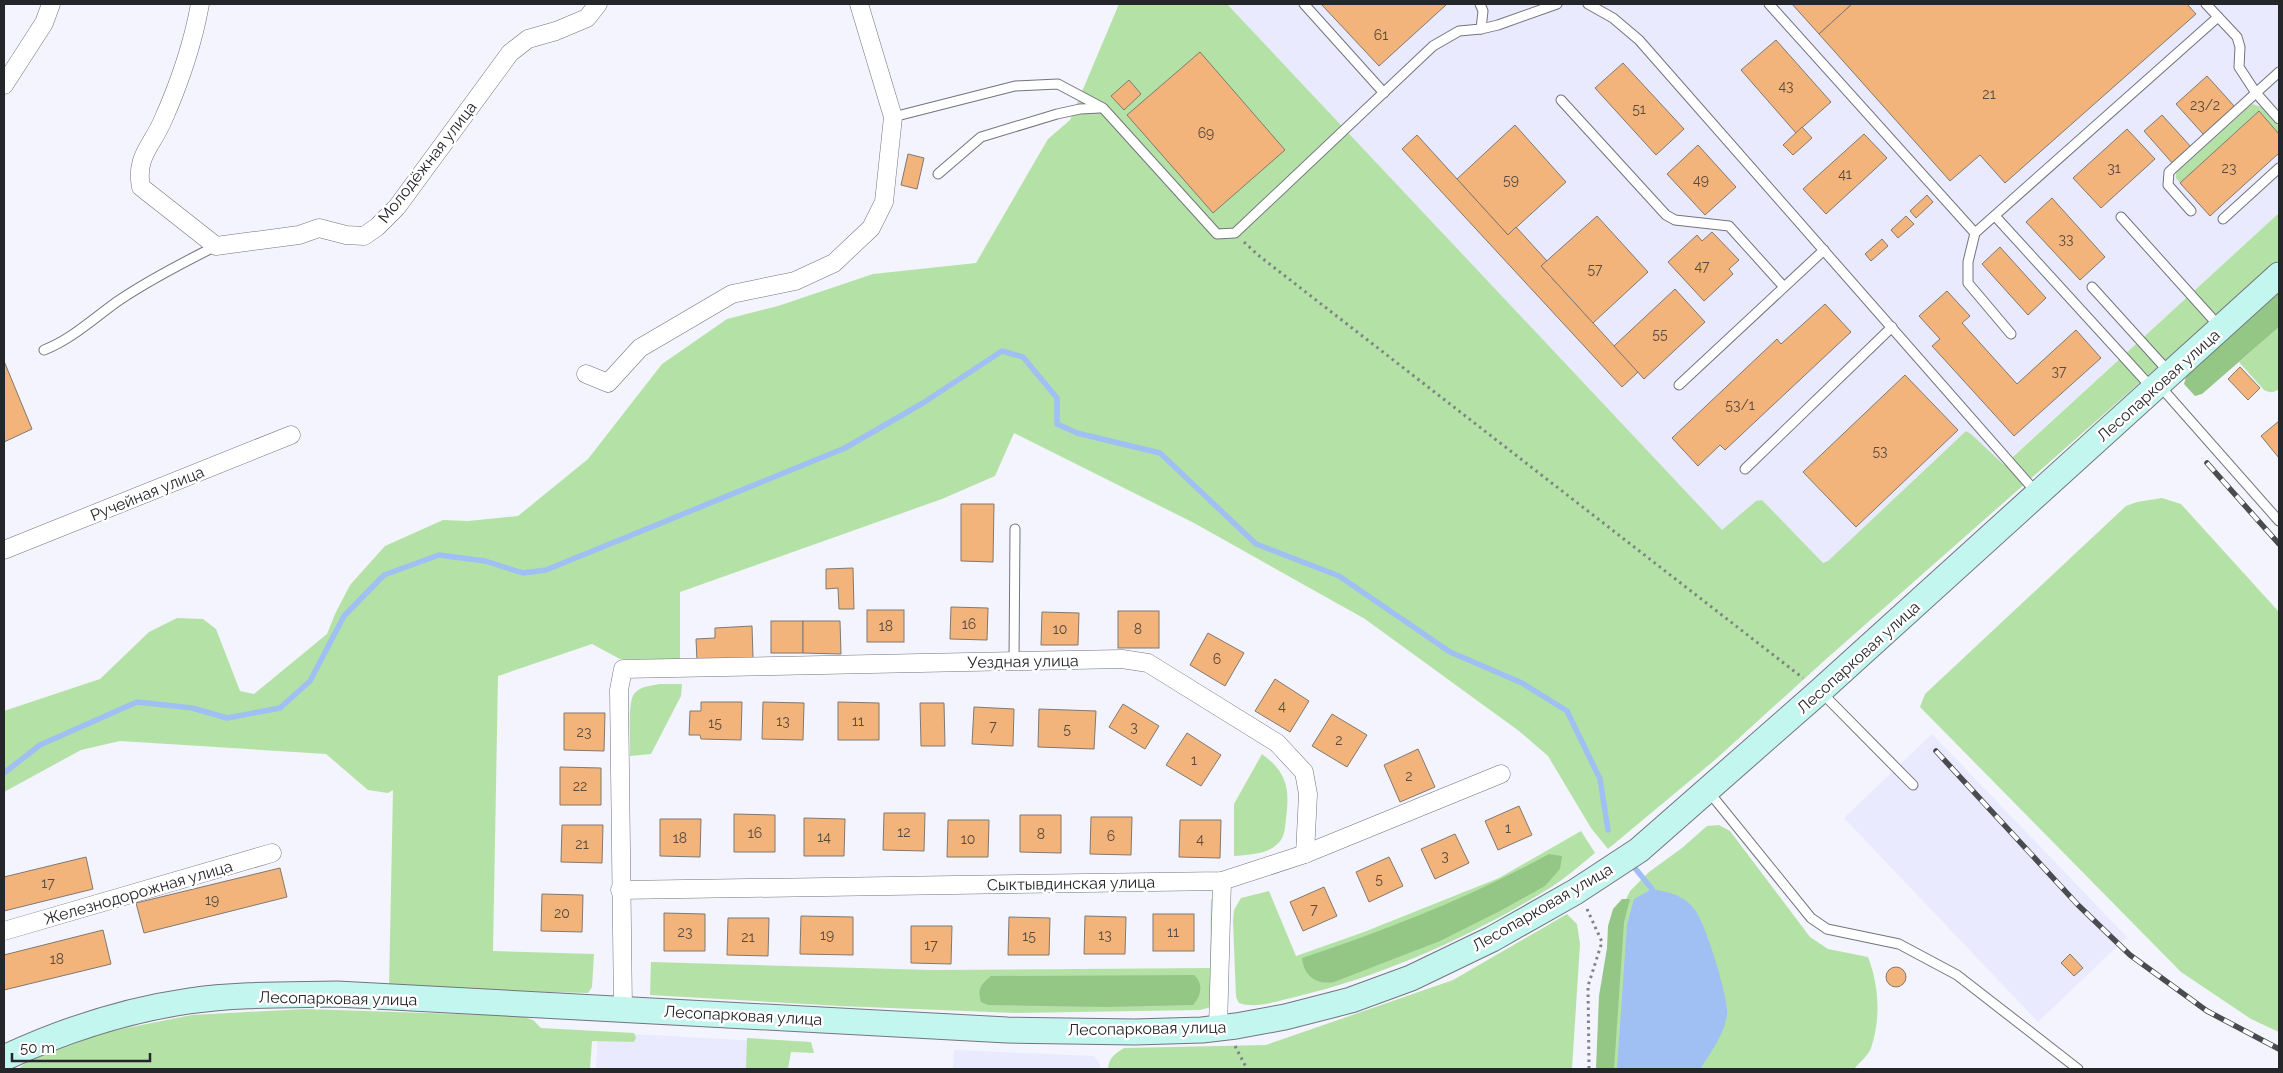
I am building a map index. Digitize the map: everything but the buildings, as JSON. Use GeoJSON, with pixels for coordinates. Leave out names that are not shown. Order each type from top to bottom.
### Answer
{"type":"FeatureCollection","features":[{"type":"Feature","properties":{"kind":"street"},"geometry":{"type":"LineString","coordinates":[[4,85],[44,23],[51,4]]}},
{"type":"Feature","properties":{"kind":"street"},"geometry":{"type":"LineString","coordinates":[[200,4],[182,72],[163,122],[143,157],[138,172],[141,187],[216,246]]}},
{"type":"Feature","properties":{"kind":"street","name":"Молодёжная улица"},"geometry":{"type":"LineString","coordinates":[[216,246],[299,235],[319,228],[346,235],[364,236],[377,227],[397,207],[510,52],[528,39],[556,31],[587,18],[598,4]]}},
{"type":"Feature","properties":{"kind":"street"},"geometry":{"type":"LineString","coordinates":[[586,374],[608,383],[640,348],[732,294],[795,281],[834,263],[871,228],[884,202],[893,118],[859,4]]}},
{"type":"Feature","properties":{"kind":"street","name":"Лесопарковая улица"},"geometry":{"type":"LineString","coordinates":[[4,1058],[25,1048],[111,1018],[189,1001],[266,995],[337,994],[1007,1030],[1135,1032],[1226,1036],[1285,1017],[1341,1003],[1411,978],[1492,939],[1575,892],[1638,850],[1708,791],[1820,691],[2279,275]]}},
{"type":"Feature","properties":{"kind":"street","name":"Ручейная улица"},"geometry":{"type":"LineString","coordinates":[[4,550],[291,436]]}},
{"type":"Feature","properties":{"kind":"street","name":"Уездная улица"},"geometry":{"type":"LineString","coordinates":[[620,890],[619,690],[623,668],[1122,659],[1148,663],[1277,743],[1304,772],[1308,794],[1305,854]]}},
{"type":"Feature","properties":{"kind":"street","name":"Сыктывдинская улица"},"geometry":{"type":"LineString","coordinates":[[620,890],[1222,881],[1305,854],[1501,774]]}},
{"type":"Feature","properties":{"kind":"street","name":"Железнодорожная улица"},"geometry":{"type":"LineString","coordinates":[[4,931],[272,853]]}},
{"type":"Feature","properties":{"kind":"street"},"geometry":{"type":"LineString","coordinates":[[1222,881],[1226,1036]]}},
{"type":"Feature","properties":{"kind":"street"},"geometry":{"type":"LineString","coordinates":[[620,890],[623,1009]]}},
{"type":"Feature","properties":{"kind":"lane"},"geometry":{"type":"LineString","coordinates":[[1304,4],[1384,93]]}},
{"type":"Feature","properties":{"kind":"lane"},"geometry":{"type":"LineString","coordinates":[[1480,4],[1483,11],[1481,29]]}},
{"type":"Feature","properties":{"kind":"lane"},"geometry":{"type":"LineString","coordinates":[[893,118],[1015,86],[1058,84],[1103,108],[1217,234],[1235,233],[1433,46],[1459,31],[1498,25],[1557,4]]}},
{"type":"Feature","properties":{"kind":"lane"},"geometry":{"type":"LineString","coordinates":[[1588,4],[1612,18],[1639,40],[2038,494]]}},
{"type":"Feature","properties":{"kind":"lane"},"geometry":{"type":"LineString","coordinates":[[1770,4],[1975,233]]}},
{"type":"Feature","properties":{"kind":"lane"},"geometry":{"type":"LineString","coordinates":[[2206,4],[2239,40],[2239,67],[2256,93],[2279,119]]}},
{"type":"Feature","properties":{"kind":"lane"},"geometry":{"type":"LineString","coordinates":[[2011,334],[1968,283],[1968,262],[1975,233],[2218,17]]}},
{"type":"Feature","properties":{"kind":"lane"},"geometry":{"type":"LineString","coordinates":[[2191,211],[2168,185],[2169,172],[2279,72]]}},
{"type":"Feature","properties":{"kind":"lane"},"geometry":{"type":"LineString","coordinates":[[1561,100],[1666,215],[1675,220],[1729,226],[1784,287]]}},
{"type":"Feature","properties":{"kind":"lane"},"geometry":{"type":"LineString","coordinates":[[938,174],[980,137],[1080,108],[1103,108]]}},
{"type":"Feature","properties":{"kind":"lane"},"geometry":{"type":"LineString","coordinates":[[2223,219],[2279,168]]}},
{"type":"Feature","properties":{"kind":"lane"},"geometry":{"type":"LineString","coordinates":[[1995,216],[2161,383],[2279,521]]}},
{"type":"Feature","properties":{"kind":"lane"},"geometry":{"type":"LineString","coordinates":[[2121,217],[2221,328]]}},
{"type":"Feature","properties":{"kind":"lane"},"geometry":{"type":"LineString","coordinates":[[44,350],[60,344],[118,301],[166,271],[216,246]]}},
{"type":"Feature","properties":{"kind":"lane"},"geometry":{"type":"LineString","coordinates":[[1679,385],[1824,250]]}},
{"type":"Feature","properties":{"kind":"lane"},"geometry":{"type":"LineString","coordinates":[[2092,287],[2161,383]]}},
{"type":"Feature","properties":{"kind":"lane"},"geometry":{"type":"LineString","coordinates":[[1745,469],[1892,327]]}},
{"type":"Feature","properties":{"kind":"lane"},"geometry":{"type":"LineString","coordinates":[[1014,661],[1016,529]]}},
{"type":"Feature","properties":{"kind":"lane"},"geometry":{"type":"LineString","coordinates":[[1820,691],[1913,785]]}},
{"type":"Feature","properties":{"kind":"lane"},"geometry":{"type":"LineString","coordinates":[[1708,791],[1811,918],[1827,929],[1899,944],[1935,962],[1957,975],[2078,1069]]}},
{"type":"Feature","properties":{"kind":"path"},"geometry":{"type":"LineString","coordinates":[[1235,233],[1258,255],[1820,691]]}},
{"type":"Feature","properties":{"kind":"path"},"geometry":{"type":"LineString","coordinates":[[1575,892],[1592,918],[1602,942],[1588,986],[1589,1069]]}},
{"type":"Feature","properties":{"kind":"path"},"geometry":{"type":"LineString","coordinates":[[1226,1036],[1247,1069]]}},
{"type":"Feature","properties":{"kind":"shaded area"},"geometry":{"type":"Polygon","coordinates":[[[1227,4],[2279,4],[2279,213],[2003,465],[1816,631],[1227,4]]]}},
{"type":"Feature","properties":{"kind":"shaded area"},"geometry":{"type":"Polygon","coordinates":[[[1932,734],[2127,937],[2038,1022],[1844,818],[1932,734]]]}},
{"type":"Feature","properties":{"kind":"shaded area"},"geometry":{"type":"Polygon","coordinates":[[[598,1032],[779,1042],[778,1069],[596,1069],[598,1032]]]}},
{"type":"Feature","properties":{"kind":"shaded area"},"geometry":{"type":"Polygon","coordinates":[[[954,1050],[1094,1056],[1100,1064],[1100,1069],[953,1069],[954,1050]]]}},
{"type":"Feature","properties":{"kind":"green space"},"geometry":{"type":"Polygon","coordinates":[[[1119,4],[1227,4],[1722,530],[1756,501],[1762,500],[1823,563],[1828,561],[1966,431],[2004,465],[2279,213],[2279,260],[1825,660],[1716,759],[1608,849],[1591,828],[1548,756],[1519,731],[1365,619],[1194,523],[1014,433],[995,476],[942,499],[680,592],[680,659],[620,659],[592,644],[498,676],[493,951],[594,954],[592,987],[588,993],[389,988],[393,790],[388,793],[368,790],[326,754],[120,741],[81,750],[4,792],[4,711],[100,679],[149,632],[177,618],[203,619],[216,629],[240,691],[254,694],[327,634],[350,585],[385,546],[443,520],[468,521],[518,516],[588,459],[662,364],[727,319],[778,306],[873,274],[976,263],[1048,139],[1070,120],[1119,4]]]}},
{"type":"Feature","properties":{"kind":"green space"},"geometry":{"type":"Polygon","coordinates":[[[2252,104],[2261,107],[2279,127],[2279,134],[2259,111],[2180,183],[2176,178],[2176,173],[2252,104]]]}},
{"type":"Feature","properties":{"kind":"green space"},"geometry":{"type":"Polygon","coordinates":[[[2279,287],[2279,327],[2202,394],[2195,396],[2184,384],[2187,373],[2279,287]]]}},
{"type":"Feature","properties":{"kind":"green space"},"geometry":{"type":"Polygon","coordinates":[[[2279,327],[2279,389],[2270,392],[2264,390],[2239,362],[2279,327]]]}},
{"type":"Feature","properties":{"kind":"green space"},"geometry":{"type":"Polygon","coordinates":[[[2162,498],[2181,504],[2279,612],[2279,1032],[2251,1019],[2181,972],[1920,707],[1925,694],[2126,506],[2137,502],[2162,498]]]}},
{"type":"Feature","properties":{"kind":"green space"},"geometry":{"type":"Polygon","coordinates":[[[659,684],[682,684],[681,696],[651,754],[630,756],[630,714],[634,694],[639,689],[659,684]]]}},
{"type":"Feature","properties":{"kind":"green space"},"geometry":{"type":"Polygon","coordinates":[[[1262,754],[1277,768],[1285,782],[1287,808],[1284,834],[1281,840],[1271,849],[1256,854],[1234,856],[1234,804],[1262,754]]]}},
{"type":"Feature","properties":{"kind":"green space"},"geometry":{"type":"Polygon","coordinates":[[[1719,825],[1730,831],[1810,937],[1828,949],[1868,957],[1875,979],[1876,1025],[1870,1051],[1854,1069],[1601,1069],[1619,914],[1630,891],[1649,872],[1682,848],[1707,826],[1719,825]]]}},
{"type":"Feature","properties":{"kind":"green space"},"geometry":{"type":"Polygon","coordinates":[[[1581,831],[1595,853],[1553,886],[1524,904],[1461,937],[1395,966],[1328,988],[1259,1005],[1239,1003],[1236,997],[1233,921],[1234,910],[1241,898],[1269,891],[1296,956],[1364,932],[1499,878],[1581,831]]]}},
{"type":"Feature","properties":{"kind":"green space"},"geometry":{"type":"Polygon","coordinates":[[[1549,854],[1562,856],[1560,869],[1545,886],[1440,941],[1334,982],[1328,983],[1316,980],[1305,970],[1302,958],[1428,912],[1549,854]]]}},
{"type":"Feature","properties":{"kind":"green space"},"geometry":{"type":"Polygon","coordinates":[[[1211,899],[1213,899],[1211,1007],[1200,1010],[1015,1013],[840,1006],[650,995],[651,962],[931,970],[1210,968],[1211,899]]]}},
{"type":"Feature","properties":{"kind":"green space"},"geometry":{"type":"Polygon","coordinates":[[[1622,899],[1630,899],[1624,922],[1614,1069],[1596,1069],[1599,996],[1607,948],[1608,926],[1613,909],[1622,899]]]}},
{"type":"Feature","properties":{"kind":"green space"},"geometry":{"type":"Polygon","coordinates":[[[1567,914],[1577,924],[1580,944],[1572,1069],[1108,1069],[1113,1057],[1124,1048],[1266,1045],[1453,980],[1567,914]]]}},
{"type":"Feature","properties":{"kind":"green space"},"geometry":{"type":"Polygon","coordinates":[[[1194,975],[1199,982],[1200,990],[1198,998],[1193,1005],[1105,1007],[988,1005],[981,1002],[979,994],[982,984],[991,976],[1194,975]]]}},
{"type":"Feature","properties":{"kind":"green space"},"geometry":{"type":"Polygon","coordinates":[[[305,1009],[521,1016],[533,1020],[541,1028],[634,1033],[636,1038],[634,1042],[592,1041],[590,1069],[18,1069],[30,1060],[106,1032],[192,1015],[305,1009]]]}},
{"type":"Feature","properties":{"kind":"green space"},"geometry":{"type":"Polygon","coordinates":[[[747,1038],[811,1042],[814,1053],[791,1052],[788,1069],[746,1069],[747,1038]]]}},
{"type":"Feature","properties":{"kind":"water"},"geometry":{"type":"Polygon","coordinates":[[[1652,889],[1670,893],[1681,898],[1695,910],[1705,929],[1725,994],[1727,1015],[1723,1029],[1700,1069],[1617,1068],[1627,925],[1634,899],[1652,889]]]}},
{"type":"Feature","properties":{"kind":"waterway"},"geometry":{"type":"LineString","coordinates":[[4,773],[40,745],[137,702],[192,708],[227,718],[280,708],[310,681],[344,616],[384,575],[439,555],[485,561],[523,573],[546,570],[845,448],[923,403],[1002,351],[1023,357],[1057,398],[1057,424],[1077,433],[1160,453],[1256,544],[1339,576],[1450,652],[1522,683],[1567,711],[1600,779],[1608,830]]}},
{"type":"Feature","properties":{"kind":"waterway"},"geometry":{"type":"LineString","coordinates":[[1634,867],[1652,889]]}},
{"type":"Feature","properties":{"kind":"railway"},"geometry":{"type":"LineString","coordinates":[[2207,463],[2279,544]]}},
{"type":"Feature","properties":{"kind":"railway"},"geometry":{"type":"LineString","coordinates":[[1936,751],[2078,905],[2130,955],[2207,1011],[2279,1049]]}}]}
